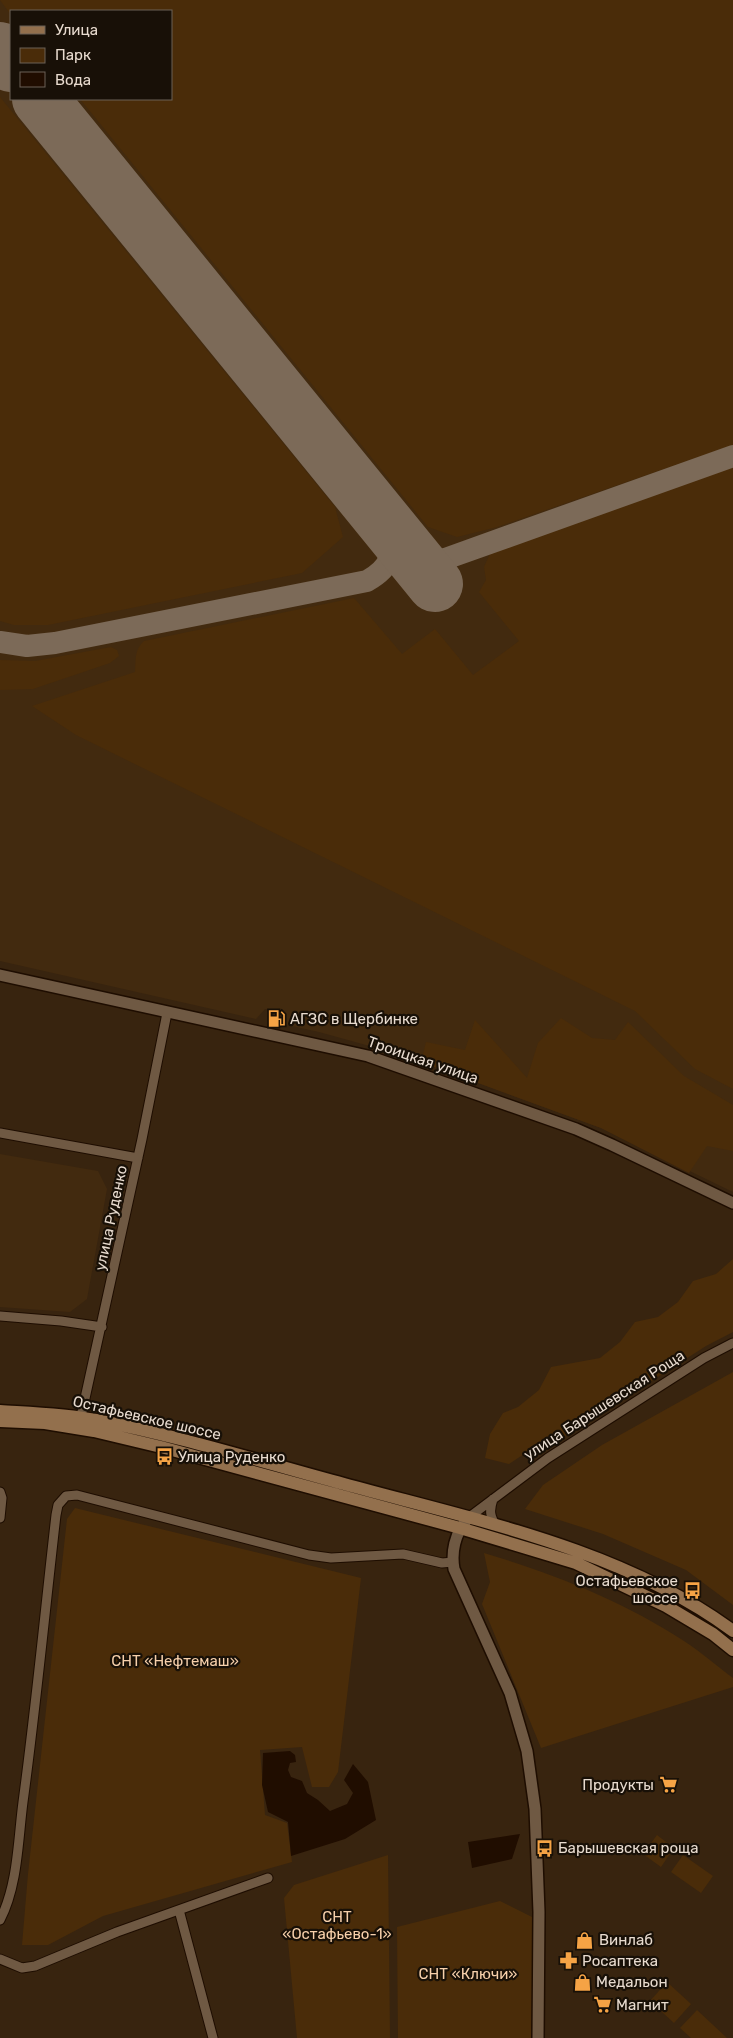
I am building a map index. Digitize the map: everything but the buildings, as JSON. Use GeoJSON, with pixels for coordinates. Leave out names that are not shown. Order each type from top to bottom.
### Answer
{"type":"FeatureCollection","features":[{"type":"Feature","properties":{"kind":"main road","name":"Остафьевское шоссе"},"geometry":{"type":"LineString","coordinates":[[0,1411],[48,1413],[79,1423]]}},
{"type":"Feature","properties":{"kind":"main road","name":"Остафьевское шоссе"},"geometry":{"type":"LineString","coordinates":[[0,1421],[79,1423],[163,1434],[464,1523],[592,1570],[666,1606],[713,1634],[733,1650]]}},
{"type":"Feature","properties":{"kind":"main road","name":"Остафьевское шоссе"},"geometry":{"type":"LineString","coordinates":[[464,1523],[496,1526],[580,1551],[677,1595],[733,1631]]}},
{"type":"Feature","properties":{"kind":"street","name":"Троицкая улица"},"geometry":{"type":"LineString","coordinates":[[0,975],[368,1056],[576,1129],[733,1203]]}},
{"type":"Feature","properties":{"kind":"street","name":"улица Руденко"},"geometry":{"type":"LineString","coordinates":[[79,1423],[102,1327],[167,1013]]}},
{"type":"Feature","properties":{"kind":"street"},"geometry":{"type":"LineString","coordinates":[[0,1133],[138,1158]]}},
{"type":"Feature","properties":{"kind":"street"},"geometry":{"type":"LineString","coordinates":[[0,1316],[61,1321],[102,1327]]}},
{"type":"Feature","properties":{"kind":"street","name":"улица Барышевская Роща"},"geometry":{"type":"LineString","coordinates":[[464,1523],[494,1497],[548,1458],[704,1358],[733,1343]]}},
{"type":"Feature","properties":{"kind":"street"},"geometry":{"type":"LineString","coordinates":[[0,1492],[2,1498],[0,1518]]}},
{"type":"Feature","properties":{"kind":"street"},"geometry":{"type":"LineString","coordinates":[[0,1920],[9,1897],[16,1855],[32,1734],[56,1515],[58,1505],[66,1496],[71,1494],[86,1497],[309,1555],[332,1558],[403,1554],[442,1563],[453,1562]]}},
{"type":"Feature","properties":{"kind":"street"},"geometry":{"type":"LineString","coordinates":[[494,1497],[490,1509],[496,1526]]}},
{"type":"Feature","properties":{"kind":"street"},"geometry":{"type":"LineString","coordinates":[[464,1523],[454,1546],[453,1562],[456,1576],[510,1693],[527,1751],[535,1809],[539,1912],[538,2038]]}},
{"type":"Feature","properties":{"kind":"street"},"geometry":{"type":"LineString","coordinates":[[0,1959],[22,1968],[35,1966],[117,1932],[268,1878]]}},
{"type":"Feature","properties":{"kind":"street"},"geometry":{"type":"LineString","coordinates":[[179,1910],[213,2038]]}},
{"type":"Feature","properties":{"kind":"shaded area"},"geometry":{"type":"Polygon","coordinates":[[[0,0],[733,0],[733,1192],[601,1128],[402,1055],[319,1032],[274,1022],[273,1010],[265,1009],[256,1019],[0,961],[0,0]]]}},
{"type":"Feature","properties":{"kind":"shaded area"},"geometry":{"type":"Polygon","coordinates":[[[0,1154],[98,1171],[107,1189],[87,1299],[70,1312],[0,1307],[0,1154]]]}},
{"type":"Feature","properties":{"kind":"green space"},"geometry":{"type":"Polygon","coordinates":[[[0,0],[733,0],[733,445],[497,527],[457,537],[428,527],[81,100],[172,100],[172,10],[10,10],[10,14],[0,0]]]}},
{"type":"Feature","properties":{"kind":"green space"},"geometry":{"type":"Polygon","coordinates":[[[0,97],[335,507],[343,537],[302,573],[48,625],[14,625],[0,621],[0,97]]]}},
{"type":"Feature","properties":{"kind":"green space"},"geometry":{"type":"Polygon","coordinates":[[[733,462],[733,1089],[695,1069],[635,1011],[76,735],[32,706],[135,672],[137,652],[144,641],[354,598],[402,654],[435,629],[473,675],[519,641],[479,592],[486,580],[484,567],[493,547],[733,462]]]}},
{"type":"Feature","properties":{"kind":"green space"},"geometry":{"type":"Polygon","coordinates":[[[111,647],[117,650],[119,656],[110,663],[33,689],[0,690],[0,660],[35,661],[111,647]]]}},
{"type":"Feature","properties":{"kind":"green space"},"geometry":{"type":"Polygon","coordinates":[[[561,1018],[592,1038],[615,1040],[628,1022],[684,1076],[733,1105],[733,1151],[707,1146],[689,1173],[601,1128],[421,1062],[426,1042],[465,1050],[475,1020],[527,1078],[538,1043],[561,1018]]]}},
{"type":"Feature","properties":{"kind":"green space"},"geometry":{"type":"Polygon","coordinates":[[[733,1259],[733,1332],[706,1346],[550,1446],[530,1450],[509,1464],[485,1458],[490,1434],[503,1413],[518,1407],[539,1390],[551,1367],[600,1358],[620,1342],[635,1322],[658,1317],[678,1302],[693,1281],[716,1274],[733,1259]]]}},
{"type":"Feature","properties":{"kind":"green space"},"geometry":{"type":"Polygon","coordinates":[[[733,1372],[733,1605],[686,1570],[603,1534],[525,1509],[543,1485],[602,1445],[733,1372]]]}},
{"type":"Feature","properties":{"kind":"green space","name":"СНТ «Нефтемаш»"},"geometry":{"type":"Polygon","coordinates":[[[75,1508],[361,1578],[338,1772],[329,1787],[312,1787],[302,1747],[260,1750],[265,1815],[287,1823],[292,1862],[103,1916],[48,1945],[22,1945],[67,1519],[75,1508]]]}},
{"type":"Feature","properties":{"kind":"green space"},"geometry":{"type":"Polygon","coordinates":[[[484,1553],[562,1580],[637,1613],[703,1654],[733,1678],[733,1687],[541,1748],[482,1604],[490,1582],[484,1553]]]}},
{"type":"Feature","properties":{"kind":"green space"},"geometry":{"type":"Polygon","coordinates":[[[657,1835],[674,1848],[661,1867],[643,1854],[657,1835]]]}},
{"type":"Feature","properties":{"kind":"green space","name":"СНТ «Остафьево-1»"},"geometry":{"type":"Polygon","coordinates":[[[388,1855],[390,2038],[297,2038],[284,1898],[294,1885],[388,1855]]]}},
{"type":"Feature","properties":{"kind":"green space"},"geometry":{"type":"Polygon","coordinates":[[[683,1855],[713,1876],[701,1893],[671,1872],[683,1855]]]}},
{"type":"Feature","properties":{"kind":"green space","name":"СНТ «Ключи»"},"geometry":{"type":"Polygon","coordinates":[[[500,1901],[532,1917],[532,2038],[398,2038],[397,1927],[500,1901]]]}},
{"type":"Feature","properties":{"kind":"green space"},"geometry":{"type":"Polygon","coordinates":[[[667,1982],[691,2004],[674,2023],[650,2001],[667,1982]]]}},
{"type":"Feature","properties":{"kind":"green space"},"geometry":{"type":"Polygon","coordinates":[[[697,2010],[727,2038],[691,2038],[680,2028],[697,2010]]]}},
{"type":"Feature","properties":{"kind":"water"},"geometry":{"type":"Polygon","coordinates":[[[290,1751],[295,1755],[296,1762],[290,1763],[288,1770],[291,1777],[302,1781],[307,1793],[330,1811],[347,1804],[353,1793],[344,1780],[353,1764],[368,1782],[376,1820],[345,1839],[291,1856],[288,1822],[268,1812],[262,1785],[263,1753],[290,1751]]]}},
{"type":"Feature","properties":{"kind":"water"},"geometry":{"type":"Polygon","coordinates":[[[520,1834],[512,1859],[472,1868],[468,1842],[520,1834]]]}},
{"type":"Feature","properties":{"kind":"taxiway"},"geometry":{"type":"LineString","coordinates":[[415,559],[436,561],[445,559],[733,456]]}},
{"type":"Feature","properties":{"kind":"taxiway"},"geometry":{"type":"LineString","coordinates":[[0,642],[27,646],[55,643],[367,581],[382,570],[390,558],[392,543],[388,525]]}},
{"type":"Feature","properties":{"kind":"runway"},"geometry":{"type":"LineString","coordinates":[[0,50],[10,63]]}},
{"type":"Feature","properties":{"kind":"runway"},"geometry":{"type":"LineString","coordinates":[[41,100],[435,584]]}},
{"type":"Feature","properties":{"kind":"place","name":"АГЗС в Щербинке"},"geometry":{"type":"Point","coordinates":[276,1019]}},
{"type":"Feature","properties":{"kind":"place","name":"Улица Руденко"},"geometry":{"type":"Point","coordinates":[164,1457]}},
{"type":"Feature","properties":{"kind":"place","name":"Остафьевское шоссе"},"geometry":{"type":"Point","coordinates":[692,1590]}},
{"type":"Feature","properties":{"kind":"place","name":"Продукты"},"geometry":{"type":"Point","coordinates":[668,1785]}},
{"type":"Feature","properties":{"kind":"place","name":"Барышевская роща"},"geometry":{"type":"Point","coordinates":[544,1848]}},
{"type":"Feature","properties":{"kind":"place","name":"Винлаб"},"geometry":{"type":"Point","coordinates":[585,1940]}},
{"type":"Feature","properties":{"kind":"place","name":"Росаптека"},"geometry":{"type":"Point","coordinates":[568,1961]}},
{"type":"Feature","properties":{"kind":"place","name":"Медальон"},"geometry":{"type":"Point","coordinates":[582,1982]}},
{"type":"Feature","properties":{"kind":"place","name":"Магнит"},"geometry":{"type":"Point","coordinates":[602,2005]}}]}
